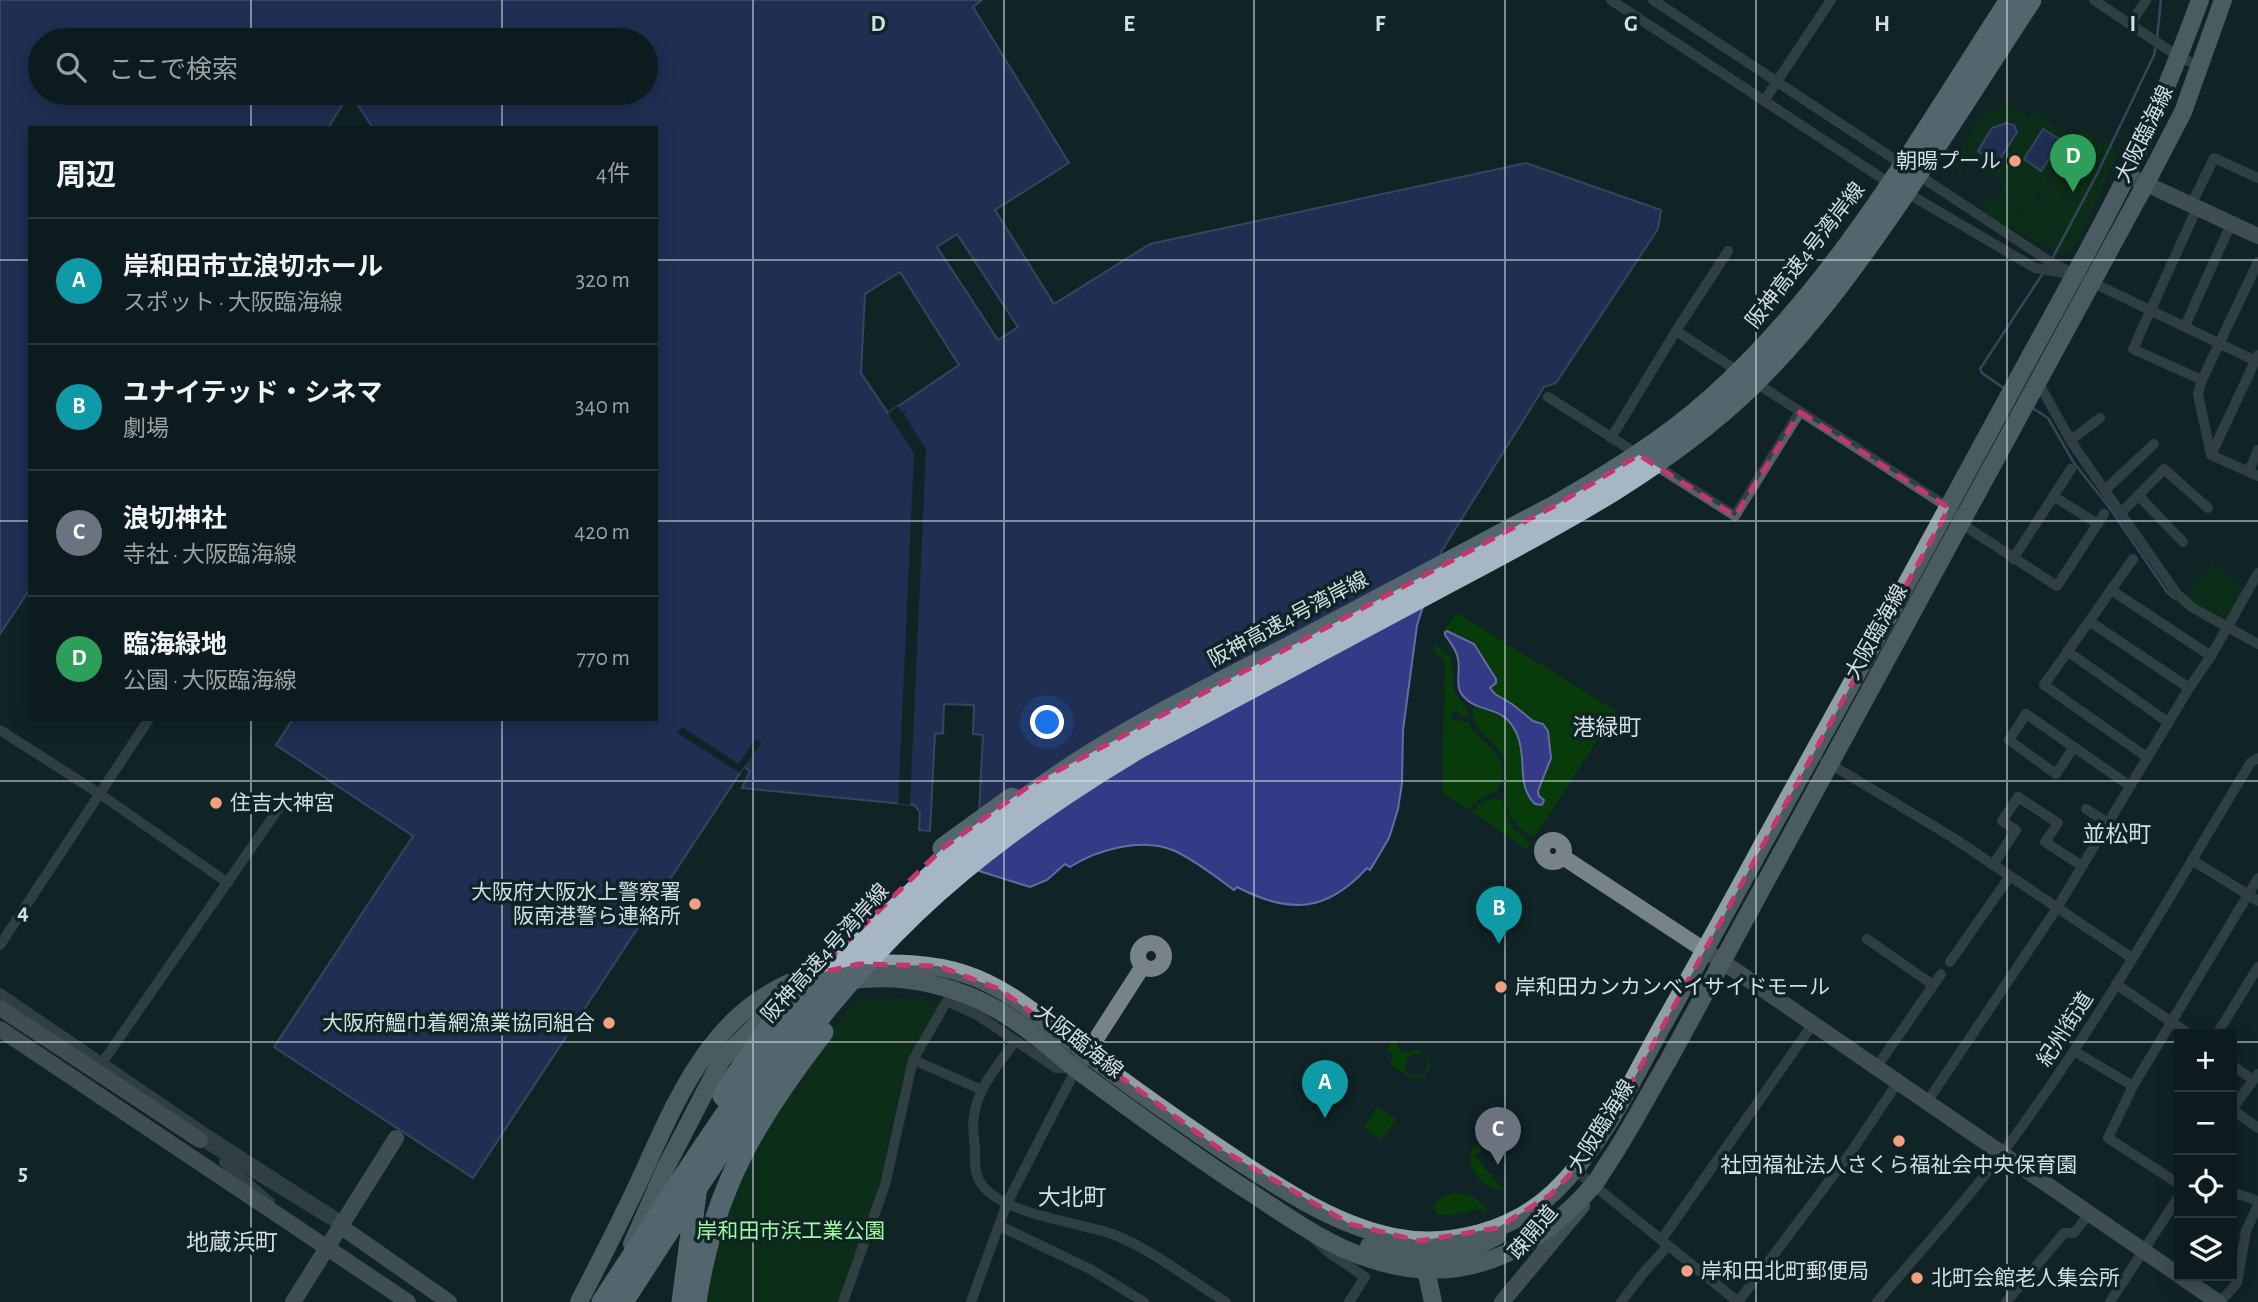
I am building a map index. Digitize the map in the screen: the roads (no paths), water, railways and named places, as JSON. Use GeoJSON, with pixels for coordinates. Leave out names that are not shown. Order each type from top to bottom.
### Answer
{"type":"FeatureCollection","features":[{"type":"Feature","properties":{"kind":"highway","name":"阪神高速4号湾岸線"},"geometry":{"type":"LineString","coordinates":[[602,1302],[738,1097],[798,1016],[872,932],[943,864],[994,822],[1095,752],[1605,477],[1680,425],[1737,376],[1805,302],[1877,203],[2010,0]]}},
{"type":"Feature","properties":{"kind":"highway","name":"阪神高速4号湾岸線"},"geometry":{"type":"LineString","coordinates":[[623,1302],[718,1156],[812,1026],[887,941],[967,866],[1006,835],[1091,777],[1141,747],[1566,519],[1649,468],[1720,415],[1782,354],[1845,278],[1926,161],[2031,0]]}},
{"type":"Feature","properties":{"kind":"highway"},"geometry":{"type":"LineString","coordinates":[[682,1302],[702,1160],[709,1130],[723,1096],[749,1056],[831,954],[900,885],[943,848],[1029,786],[1095,752]]}},
{"type":"Feature","properties":{"kind":"highway"},"geometry":{"type":"LineString","coordinates":[[696,1302],[705,1253],[721,1201],[767,1108],[784,1082],[889,948],[967,866]]}},
{"type":"Feature","properties":{"kind":"main road","name":"大阪臨海線"},"geometry":{"type":"LineString","coordinates":[[579,1302],[606,1252],[685,1082],[725,1027],[774,992],[802,978],[859,964],[938,966],[970,975],[999,989],[1161,1109],[1286,1191],[1350,1224],[1397,1238],[1419,1241],[1461,1237],[1479,1234],[1515,1220],[1549,1196],[1575,1170],[1615,1113],[1949,508],[2127,175],[2179,57],[2200,0]]}},
{"type":"Feature","properties":{"kind":"main road","name":"大阪臨海線"},"geometry":{"type":"LineString","coordinates":[[609,1302],[664,1170],[722,1059],[760,1021],[822,984],[859,978],[931,983],[953,989],[994,1007],[1211,1167],[1303,1227],[1368,1259],[1394,1266],[1424,1264],[1455,1269],[1477,1266],[1520,1247],[1561,1217],[1593,1186],[1655,1083],[1962,524],[2183,112],[2223,0]]}},
{"type":"Feature","properties":{"kind":"main road"},"geometry":{"type":"LineString","coordinates":[[1286,1191],[1289,1203],[1342,1235],[1424,1264],[1480,1246],[1497,1236],[1515,1220]]}},
{"type":"Feature","properties":{"kind":"main road"},"geometry":{"type":"LineString","coordinates":[[1424,1264],[1433,1302]]}},
{"type":"Feature","properties":{"kind":"street"},"geometry":{"type":"LineString","coordinates":[[1611,0],[1880,177],[2035,268],[2074,275]]}},
{"type":"Feature","properties":{"kind":"street"},"geometry":{"type":"LineString","coordinates":[[1653,0],[2052,263],[2149,311],[2257,359],[2211,455]]}},
{"type":"Feature","properties":{"kind":"street"},"geometry":{"type":"LineString","coordinates":[[1764,101],[1831,0]]}},
{"type":"Feature","properties":{"kind":"street"},"geometry":{"type":"LineString","coordinates":[[2094,0],[2179,57],[2199,66]]}},
{"type":"Feature","properties":{"kind":"street"},"geometry":{"type":"LineString","coordinates":[[2131,23],[2146,0]]}},
{"type":"Feature","properties":{"kind":"street"},"geometry":{"type":"LineString","coordinates":[[2202,380],[2133,349],[2214,158],[2258,178]]}},
{"type":"Feature","properties":{"kind":"street"},"geometry":{"type":"LineString","coordinates":[[2127,175],[2258,235]]}},
{"type":"Feature","properties":{"kind":"street"},"geometry":{"type":"LineString","coordinates":[[2185,327],[2231,224]]}},
{"type":"Feature","properties":{"kind":"street"},"geometry":{"type":"LineString","coordinates":[[1611,438],[1728,251]]}},
{"type":"Feature","properties":{"kind":"street"},"geometry":{"type":"LineString","coordinates":[[2211,455],[2198,394],[2202,380],[2258,262]]}},
{"type":"Feature","properties":{"kind":"street"},"geometry":{"type":"LineString","coordinates":[[1676,331],[1949,508],[1962,524],[2057,586],[2101,519],[2053,496]]}},
{"type":"Feature","properties":{"kind":"street"},"geometry":{"type":"LineString","coordinates":[[2038,382],[2071,440],[2178,594],[2193,608],[2258,644]]}},
{"type":"Feature","properties":{"kind":"street"},"geometry":{"type":"LineString","coordinates":[[1548,397],[1735,516],[1800,412]]}},
{"type":"Feature","properties":{"kind":"street"},"geometry":{"type":"LineString","coordinates":[[2071,440],[2100,418]]}},
{"type":"Feature","properties":{"kind":"street"},"geometry":{"type":"LineString","coordinates":[[2105,491],[2154,444]]}},
{"type":"Feature","properties":{"kind":"street"},"geometry":{"type":"LineString","coordinates":[[2211,455],[2253,474],[2258,450]]}},
{"type":"Feature","properties":{"kind":"street"},"geometry":{"type":"LineString","coordinates":[[2013,559],[2071,469]]}},
{"type":"Feature","properties":{"kind":"street"},"geometry":{"type":"LineString","coordinates":[[2121,513],[2164,469],[2207,508]]}},
{"type":"Feature","properties":{"kind":"street"},"geometry":{"type":"LineString","coordinates":[[2138,495],[2183,542]]}},
{"type":"Feature","properties":{"kind":"street"},"geometry":{"type":"LineString","coordinates":[[2133,559],[2044,685],[2148,758]]}},
{"type":"Feature","properties":{"kind":"street"},"geometry":{"type":"LineString","coordinates":[[1927,1102],[2057,908],[2211,656],[2258,573]]}},
{"type":"Feature","properties":{"kind":"street"},"geometry":{"type":"LineString","coordinates":[[2111,590],[2211,656]]}},
{"type":"Feature","properties":{"kind":"street"},"geometry":{"type":"LineString","coordinates":[[2089,621],[2189,688]]}},
{"type":"Feature","properties":{"kind":"street"},"geometry":{"type":"LineString","coordinates":[[2067,651],[2169,723]]}},
{"type":"Feature","properties":{"kind":"street"},"geometry":{"type":"LineString","coordinates":[[2074,747],[2056,774],[2009,740],[2026,714],[2074,747],[2130,786]]}},
{"type":"Feature","properties":{"kind":"street"},"geometry":{"type":"LineString","coordinates":[[0,945],[148,721]]}},
{"type":"Feature","properties":{"kind":"street"},"geometry":{"type":"LineString","coordinates":[[0,730],[100,794],[228,883]]}},
{"type":"Feature","properties":{"kind":"street"},"geometry":{"type":"LineString","coordinates":[[1813,754],[1952,837],[2132,958]]}},
{"type":"Feature","properties":{"kind":"street","name":"紀州街道"},"geometry":{"type":"LineString","coordinates":[[1877,1302],[2002,1153],[2074,1051],[2251,762],[2258,758]]}},
{"type":"Feature","properties":{"kind":"street"},"geometry":{"type":"LineString","coordinates":[[1993,865],[2016,830],[2002,821],[2018,797],[2058,823],[2046,842],[2082,866]]}},
{"type":"Feature","properties":{"kind":"street"},"geometry":{"type":"LineString","coordinates":[[102,1063],[281,805]]}},
{"type":"Feature","properties":{"kind":"street"},"geometry":{"type":"LineString","coordinates":[[2086,808],[2108,823]]}},
{"type":"Feature","properties":{"kind":"street"},"geometry":{"type":"LineString","coordinates":[[1563,857],[1705,950],[2174,1271]]}},
{"type":"Feature","properties":{"kind":"street"},"geometry":{"type":"LineString","coordinates":[[2192,860],[2253,898]]}},
{"type":"Feature","properties":{"kind":"street"},"geometry":{"type":"LineString","coordinates":[[1951,962],[2010,876]]}},
{"type":"Feature","properties":{"kind":"street"},"geometry":{"type":"LineString","coordinates":[[2174,1179],[2108,1138],[2133,1086],[2171,1022],[2253,898],[2258,878]]}},
{"type":"Feature","properties":{"kind":"street"},"geometry":{"type":"LineString","coordinates":[[1867,939],[1933,985]]}},
{"type":"Feature","properties":{"kind":"street"},"geometry":{"type":"LineString","coordinates":[[971,1302],[1007,1203],[1076,1069],[1143,966]]}},
{"type":"Feature","properties":{"kind":"street"},"geometry":{"type":"LineString","coordinates":[[2220,1029],[2258,967]]}},
{"type":"Feature","properties":{"kind":"street"},"geometry":{"type":"LineString","coordinates":[[1876,1068],[1941,974]]}},
{"type":"Feature","properties":{"kind":"street"},"geometry":{"type":"LineString","coordinates":[[2116,984],[2182,1029]]}},
{"type":"Feature","properties":{"kind":"street"},"geometry":{"type":"LineString","coordinates":[[0,993],[341,1224],[449,1302]]}},
{"type":"Feature","properties":{"kind":"street"},"geometry":{"type":"LineString","coordinates":[[842,1302],[885,1185],[912,1060],[947,1001],[979,1016],[1056,1068],[1076,1069]]}},
{"type":"Feature","properties":{"kind":"street"},"geometry":{"type":"LineString","coordinates":[[0,1008],[200,1140],[341,1224]]}},
{"type":"Feature","properties":{"kind":"street"},"geometry":{"type":"LineString","coordinates":[[0,1029],[408,1302]]}},
{"type":"Feature","properties":{"kind":"street"},"geometry":{"type":"LineString","coordinates":[[1666,1233],[1808,1031]]}},
{"type":"Feature","properties":{"kind":"street"},"geometry":{"type":"LineString","coordinates":[[1015,1041],[982,1090],[974,1116],[977,1175],[989,1192],[1007,1203],[1082,1228],[1114,1235],[1226,1302]]}},
{"type":"Feature","properties":{"kind":"street"},"geometry":{"type":"LineString","coordinates":[[2074,1051],[2133,1086]]}},
{"type":"Feature","properties":{"kind":"street"},"geometry":{"type":"LineString","coordinates":[[916,1061],[982,1090]]}},
{"type":"Feature","properties":{"kind":"street"},"geometry":{"type":"LineString","coordinates":[[2237,1068],[2256,1077],[2237,1102]]}},
{"type":"Feature","properties":{"kind":"street"},"geometry":{"type":"LineString","coordinates":[[1575,1170],[1738,1302],[1852,1152],[1898,1082]]}},
{"type":"Feature","properties":{"kind":"street"},"geometry":{"type":"LineString","coordinates":[[2237,1113],[2258,1128]]}},
{"type":"Feature","properties":{"kind":"street"},"geometry":{"type":"LineString","coordinates":[[293,1302],[396,1138]]}},
{"type":"Feature","properties":{"kind":"street"},"geometry":{"type":"LineString","coordinates":[[200,1140],[303,1231]]}},
{"type":"Feature","properties":{"kind":"street","name":"疎開道"},"geometry":{"type":"LineString","coordinates":[[1502,1302],[1585,1203],[1593,1186]]}},
{"type":"Feature","properties":{"kind":"street"},"geometry":{"type":"LineString","coordinates":[[2189,1281],[2219,1302],[2237,1283],[2246,1231],[2258,1203],[2237,1194]]}},
{"type":"Feature","properties":{"kind":"street"},"geometry":{"type":"LineString","coordinates":[[2110,1302],[2174,1204]]}},
{"type":"Feature","properties":{"kind":"street"},"geometry":{"type":"LineString","coordinates":[[2006,1302],[2064,1233],[2074,1233],[2090,1213]]}},
{"type":"Feature","properties":{"kind":"street"},"geometry":{"type":"LineString","coordinates":[[1000,1226],[1090,1269],[1144,1302]]}},
{"type":"Feature","properties":{"kind":"street"},"geometry":{"type":"LineString","coordinates":[[1303,1227],[1328,1252],[1366,1277],[1349,1302]]}},
{"type":"Feature","properties":{"kind":"street"},"geometry":{"type":"LineString","coordinates":[[1621,1302],[1668,1245]]}},
{"type":"Feature","properties":{"kind":"waterway"},"geometry":{"type":"LineString","coordinates":[[2157,38],[2161,0]]}},
{"type":"Feature","properties":{"kind":"waterway"},"geometry":{"type":"LineString","coordinates":[[2052,259],[2097,174],[2154,55],[2156,45]]}},
{"type":"Feature","properties":{"kind":"waterway"},"geometry":{"type":"LineString","coordinates":[[2005,389],[1980,369],[2043,273]]}},
{"type":"Feature","properties":{"kind":"waterway"},"geometry":{"type":"LineString","coordinates":[[2031,407],[2048,418],[2074,463],[2109,507],[2167,592],[2175,599]]}},
{"type":"Feature","properties":{"kind":"place","name":"朝暘プール"},"geometry":{"type":"Point","coordinates":[2015,161]}},
{"type":"Feature","properties":{"kind":"place","name":"臨海緑地"},"geometry":{"type":"Point","coordinates":[2073,192]}},
{"type":"Feature","properties":{"kind":"place","name":"住吉大神宮"},"geometry":{"type":"Point","coordinates":[216,803]}},
{"type":"Feature","properties":{"kind":"place","name":"大阪府大阪水上警察署 阪南港警ら連絡所"},"geometry":{"type":"Point","coordinates":[695,904]}},
{"type":"Feature","properties":{"kind":"place","name":"ユナイテッド・シネマ"},"geometry":{"type":"Point","coordinates":[1499,944]}},
{"type":"Feature","properties":{"kind":"place","name":"岸和田カンカンベイサイドモール"},"geometry":{"type":"Point","coordinates":[1501,987]}},
{"type":"Feature","properties":{"kind":"place","name":"大阪府鰮巾着網漁業協同組合"},"geometry":{"type":"Point","coordinates":[609,1023]}},
{"type":"Feature","properties":{"kind":"place","name":"岸和田市立浪切ホール"},"geometry":{"type":"Point","coordinates":[1325,1118]}},
{"type":"Feature","properties":{"kind":"place","name":"社団福祉法人さくら福祉会中央保育園"},"geometry":{"type":"Point","coordinates":[1899,1141]}},
{"type":"Feature","properties":{"kind":"place","name":"浪切神社"},"geometry":{"type":"Point","coordinates":[1498,1165]}},
{"type":"Feature","properties":{"kind":"place","name":"岸和田北町郵便局"},"geometry":{"type":"Point","coordinates":[1687,1271]}},
{"type":"Feature","properties":{"kind":"place","name":"北町会館老人集会所"},"geometry":{"type":"Point","coordinates":[1917,1278]}},
{"type":"Feature","properties":{"kind":"district","name":"港緑町"},"geometry":{"type":"Point","coordinates":[1607,727]}},
{"type":"Feature","properties":{"kind":"district","name":"並松町"},"geometry":{"type":"Point","coordinates":[2117,834]}},
{"type":"Feature","properties":{"kind":"district","name":"大北町"},"geometry":{"type":"Point","coordinates":[1072,1197]}},
{"type":"Feature","properties":{"kind":"district","name":"地蔵浜町"},"geometry":{"type":"Point","coordinates":[232,1242]}},
{"type":"Feature","properties":{"kind":"park label","name":"岸和田市浜工業公園"},"geometry":{"type":"Point","coordinates":[791,1231]}}]}
